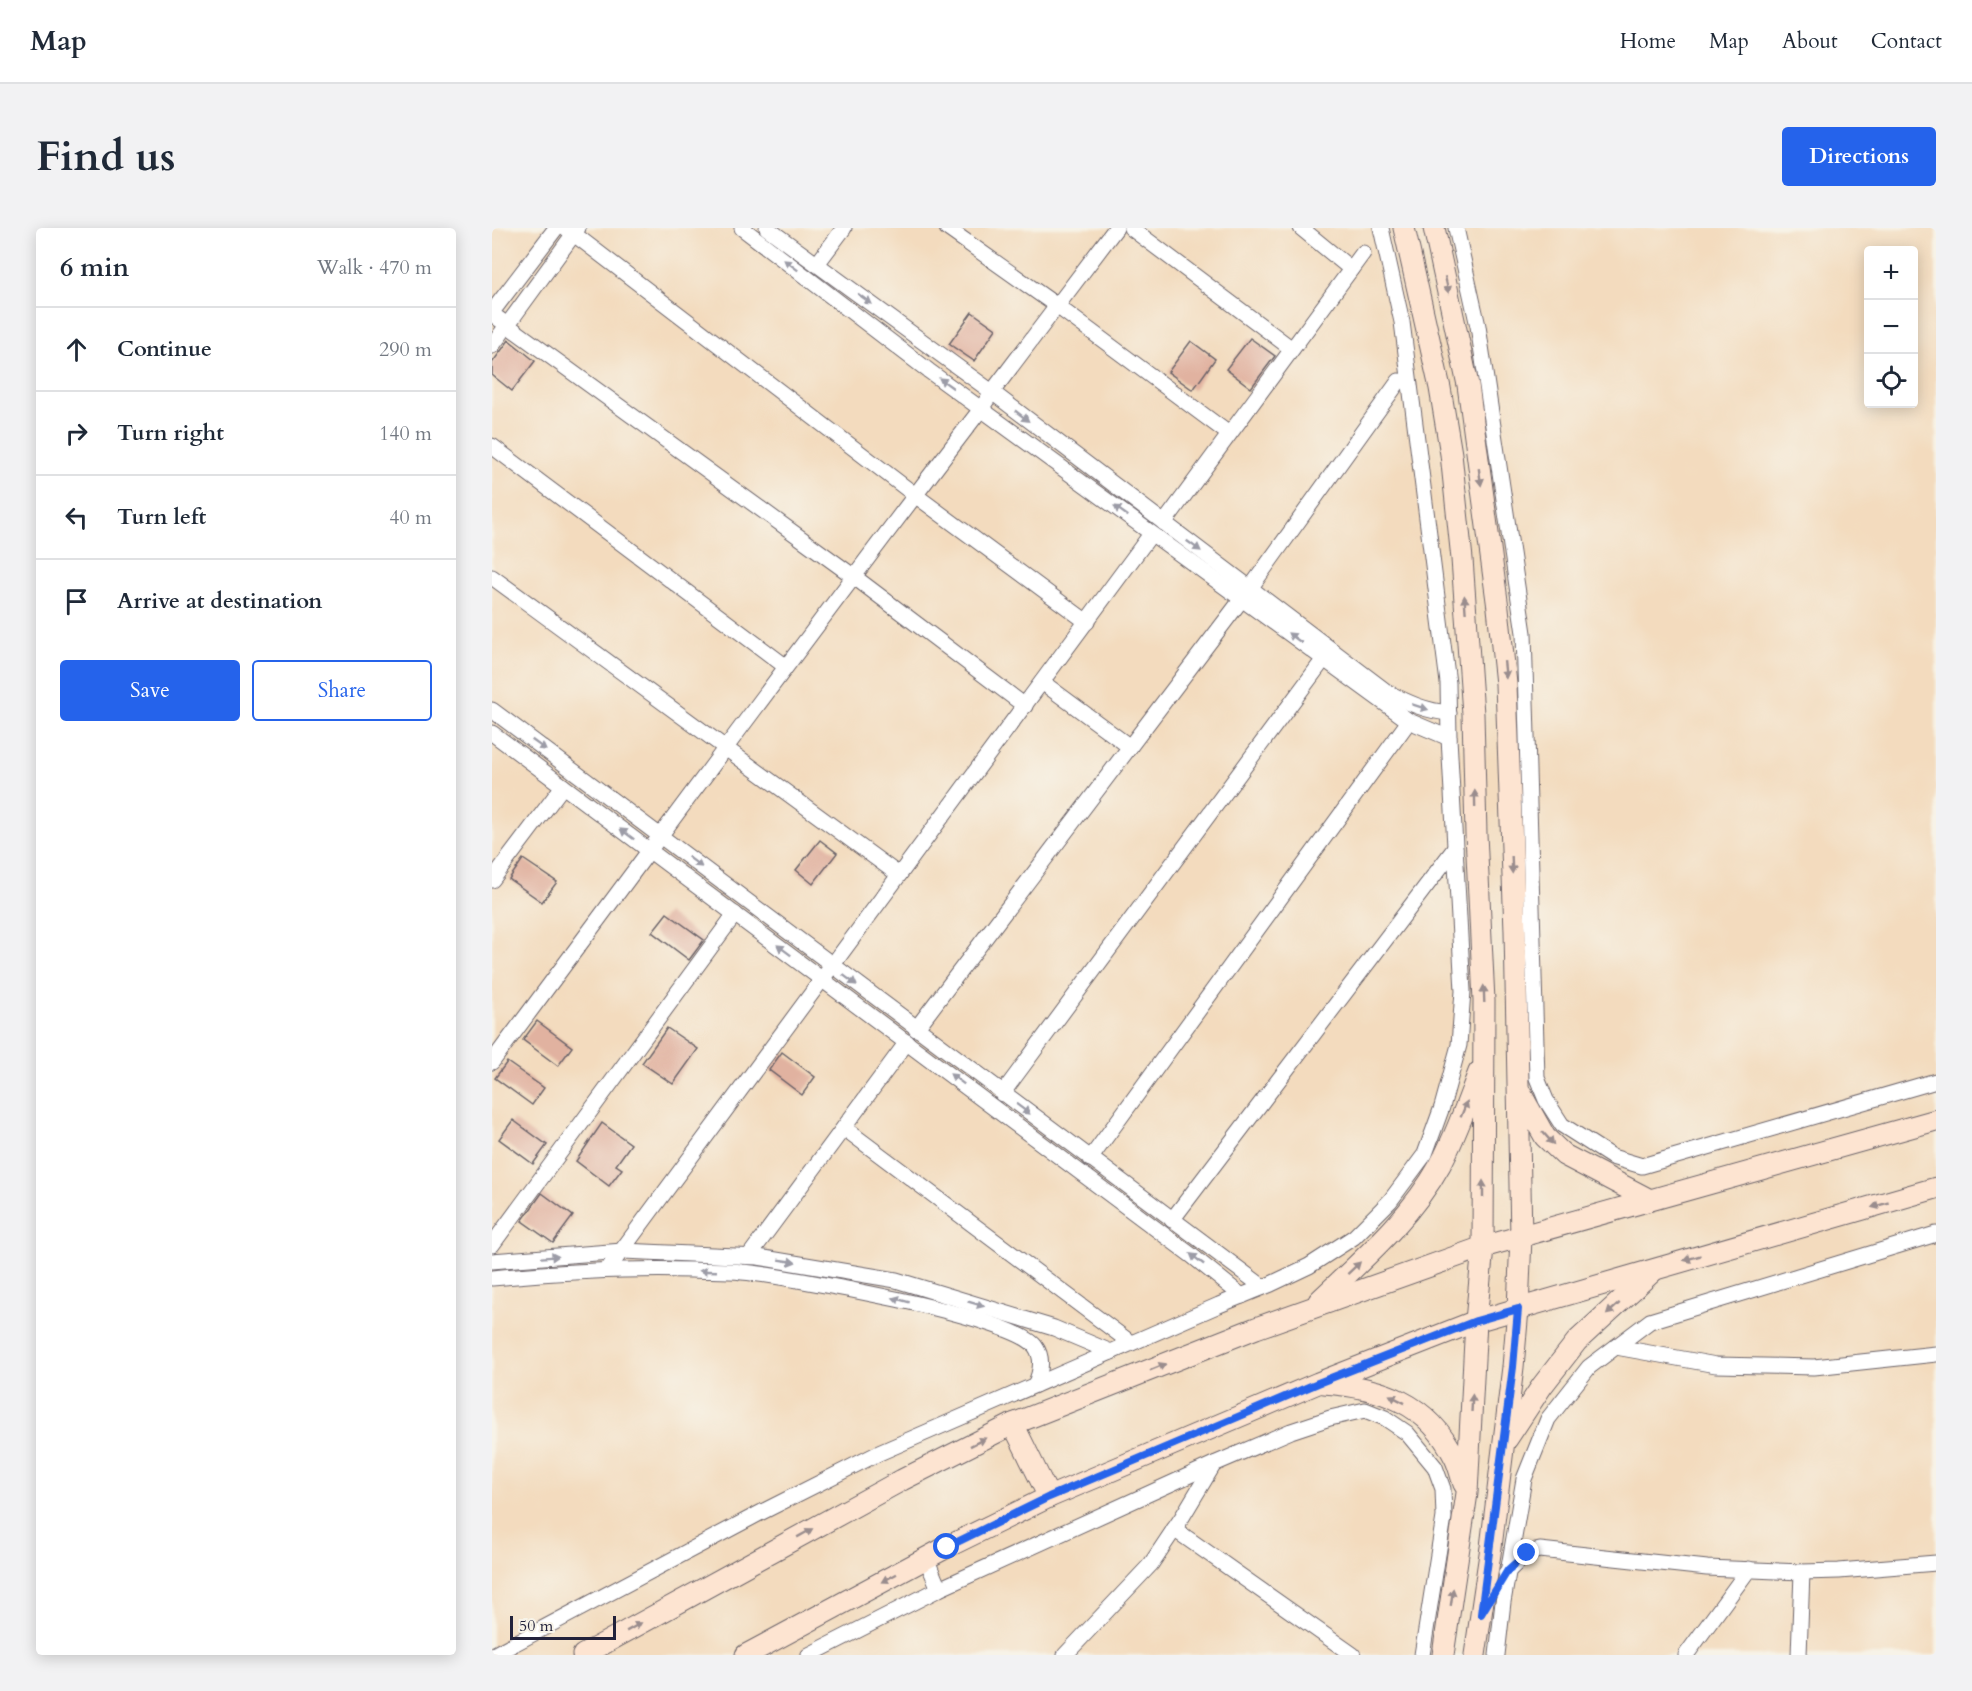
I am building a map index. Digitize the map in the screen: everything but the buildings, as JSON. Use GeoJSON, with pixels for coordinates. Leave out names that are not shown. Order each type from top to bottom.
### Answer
{"type":"FeatureCollection","features":[{"type":"Feature","properties":{"kind":"main road"},"geometry":{"type":"LineString","coordinates":[[1404,228],[1440,388],[1451,454],[1462,558],[1473,714],[1484,1001],[1483,1247],[1476,1321],[1467,1493],[1443,1655]]}},
{"type":"Feature","properties":{"kind":"main road"},"geometry":{"type":"LineString","coordinates":[[1434,228],[1468,385],[1498,608],[1505,673],[1514,920],[1521,1237],[1518,1309],[1504,1445],[1475,1655]]}},
{"type":"Feature","properties":{"kind":"main road"},"geometry":{"type":"LineString","coordinates":[[1312,1308],[1392,1232],[1418,1198],[1440,1164],[1484,1061]]}},
{"type":"Feature","properties":{"kind":"main road"},"geometry":{"type":"LineString","coordinates":[[1518,1088],[1545,1137],[1564,1155],[1650,1200]]}},
{"type":"Feature","properties":{"kind":"main road"},"geometry":{"type":"LineString","coordinates":[[583,1655],[892,1486],[1013,1424],[1256,1328],[1483,1247],[1936,1120]]}},
{"type":"Feature","properties":{"kind":"main road"},"geometry":{"type":"LineString","coordinates":[[746,1655],[926,1558],[1049,1497],[1318,1383],[1476,1321],[1936,1188]]}},
{"type":"Feature","properties":{"kind":"main road"},"geometry":{"type":"LineString","coordinates":[[1504,1445],[1542,1386],[1577,1341],[1656,1269]]}},
{"type":"Feature","properties":{"kind":"main road"},"geometry":{"type":"LineString","coordinates":[[1318,1383],[1352,1385],[1376,1390],[1395,1397],[1415,1409],[1434,1426],[1454,1457],[1467,1493]]}},
{"type":"Feature","properties":{"kind":"main road"},"geometry":{"type":"LineString","coordinates":[[1013,1424],[1049,1497]]}},
{"type":"Feature","properties":{"kind":"street"},"geometry":{"type":"LineString","coordinates":[[556,228],[492,313],[853,576],[1025,705]]}},
{"type":"Feature","properties":{"kind":"street"},"geometry":{"type":"LineString","coordinates":[[742,228],[1151,534],[1246,594],[1387,692],[1413,706],[1433,712],[1449,713]]}},
{"type":"Feature","properties":{"kind":"street"},"geometry":{"type":"LineString","coordinates":[[767,228],[992,392],[1164,523],[1324,660],[1409,721],[1449,738]]}},
{"type":"Feature","properties":{"kind":"street"},"geometry":{"type":"LineString","coordinates":[[817,264],[844,228]]}},
{"type":"Feature","properties":{"kind":"street"},"geometry":{"type":"LineString","coordinates":[[947,228],[1057,306],[1229,434]]}},
{"type":"Feature","properties":{"kind":"street"},"geometry":{"type":"LineString","coordinates":[[492,1062],[785,666],[1116,228]]}},
{"type":"Feature","properties":{"kind":"street"},"geometry":{"type":"LineString","coordinates":[[1131,228],[1292,349]]}},
{"type":"Feature","properties":{"kind":"street"},"geometry":{"type":"LineString","coordinates":[[1301,228],[1351,269]]}},
{"type":"Feature","properties":{"kind":"street"},"geometry":{"type":"LineString","coordinates":[[493,1655],[760,1513],[879,1453],[1309,1266],[1354,1237],[1390,1202],[1425,1154],[1442,1107],[1459,1045],[1463,991],[1448,683],[1402,322],[1381,228]]}},
{"type":"Feature","properties":{"kind":"street"},"geometry":{"type":"LineString","coordinates":[[1456,228],[1478,326],[1524,633],[1537,1078],[1546,1100],[1562,1125],[1612,1157],[1642,1166],[1936,1081]]}},
{"type":"Feature","properties":{"kind":"street"},"geometry":{"type":"LineString","coordinates":[[492,346],[573,230],[915,495],[1087,622]]}},
{"type":"Feature","properties":{"kind":"street"},"geometry":{"type":"LineString","coordinates":[[1164,523],[1363,253]]}},
{"type":"Feature","properties":{"kind":"street"},"geometry":{"type":"LineString","coordinates":[[750,1256],[912,1036],[1246,594],[1399,381]]}},
{"type":"Feature","properties":{"kind":"street"},"geometry":{"type":"LineString","coordinates":[[492,446],[785,666]]}},
{"type":"Feature","properties":{"kind":"street"},"geometry":{"type":"LineString","coordinates":[[608,1269],[1151,534]]}},
{"type":"Feature","properties":{"kind":"street"},"geometry":{"type":"LineString","coordinates":[[492,577],[899,875]]}},
{"type":"Feature","properties":{"kind":"street"},"geometry":{"type":"LineString","coordinates":[[1002,1094],[1324,660]]}},
{"type":"Feature","properties":{"kind":"street"},"geometry":{"type":"LineString","coordinates":[[1042,682],[1130,747]]}},
{"type":"Feature","properties":{"kind":"street"},"geometry":{"type":"LineString","coordinates":[[492,710],[831,965],[912,1036],[1242,1296]]}},
{"type":"Feature","properties":{"kind":"street"},"geometry":{"type":"LineString","coordinates":[[1090,1159],[1409,721]]}},
{"type":"Feature","properties":{"kind":"street"},"geometry":{"type":"LineString","coordinates":[[492,733],[822,978],[1002,1094],[1263,1287]]}},
{"type":"Feature","properties":{"kind":"street"},"geometry":{"type":"LineString","coordinates":[[492,880],[563,786]]}},
{"type":"Feature","properties":{"kind":"street"},"geometry":{"type":"LineString","coordinates":[[1172,1220],[1455,848]]}},
{"type":"Feature","properties":{"kind":"street"},"geometry":{"type":"LineString","coordinates":[[492,1245],[735,914]]}},
{"type":"Feature","properties":{"kind":"street"},"geometry":{"type":"LineString","coordinates":[[844,1128],[1131,1343]]}},
{"type":"Feature","properties":{"kind":"street"},"geometry":{"type":"LineString","coordinates":[[1497,1655],[1508,1570],[1524,1479],[1548,1419],[1589,1367],[1650,1321],[1936,1234]]}},
{"type":"Feature","properties":{"kind":"street"},"geometry":{"type":"LineString","coordinates":[[492,1261],[623,1251],[750,1256],[896,1280],[1054,1328],[1111,1352]]}},
{"type":"Feature","properties":{"kind":"street"},"geometry":{"type":"LineString","coordinates":[[492,1278],[608,1269],[742,1272],[891,1298],[1000,1326],[1024,1336],[1035,1346],[1040,1356],[1041,1371],[1035,1385]]}},
{"type":"Feature","properties":{"kind":"street"},"geometry":{"type":"LineString","coordinates":[[1616,1347],[1716,1365],[1814,1367],[1936,1354]]}},
{"type":"Feature","properties":{"kind":"street"},"geometry":{"type":"LineString","coordinates":[[809,1655],[939,1589],[1214,1464],[1291,1431],[1330,1418],[1365,1410],[1384,1418],[1407,1433],[1435,1467],[1443,1489],[1444,1517],[1422,1655]]}},
{"type":"Feature","properties":{"kind":"street"},"geometry":{"type":"LineString","coordinates":[[1065,1655],[1151,1564],[1214,1464]]}},
{"type":"Feature","properties":{"kind":"street"},"geometry":{"type":"LineString","coordinates":[[1174,1529],[1353,1655]]}},
{"type":"Feature","properties":{"kind":"street"},"geometry":{"type":"LineString","coordinates":[[1481,1614],[1508,1570],[1527,1553],[1540,1550],[1707,1568],[1802,1572],[1936,1563]]}},
{"type":"Feature","properties":{"kind":"street"},"geometry":{"type":"LineString","coordinates":[[926,1558],[939,1589]]}},
{"type":"Feature","properties":{"kind":"street"},"geometry":{"type":"LineString","coordinates":[[1686,1655],[1749,1569]]}},
{"type":"Feature","properties":{"kind":"street"},"geometry":{"type":"LineString","coordinates":[[1799,1655],[1802,1572]]}},
{"type":"Feature","properties":{"kind":"route"},"geometry":{"type":"LineString","coordinates":[[947,1547],[1049,1497],[1318,1383],[1476,1321],[1518,1309],[1513,1367],[1481,1614],[1508,1570],[1527,1553]]}}]}
